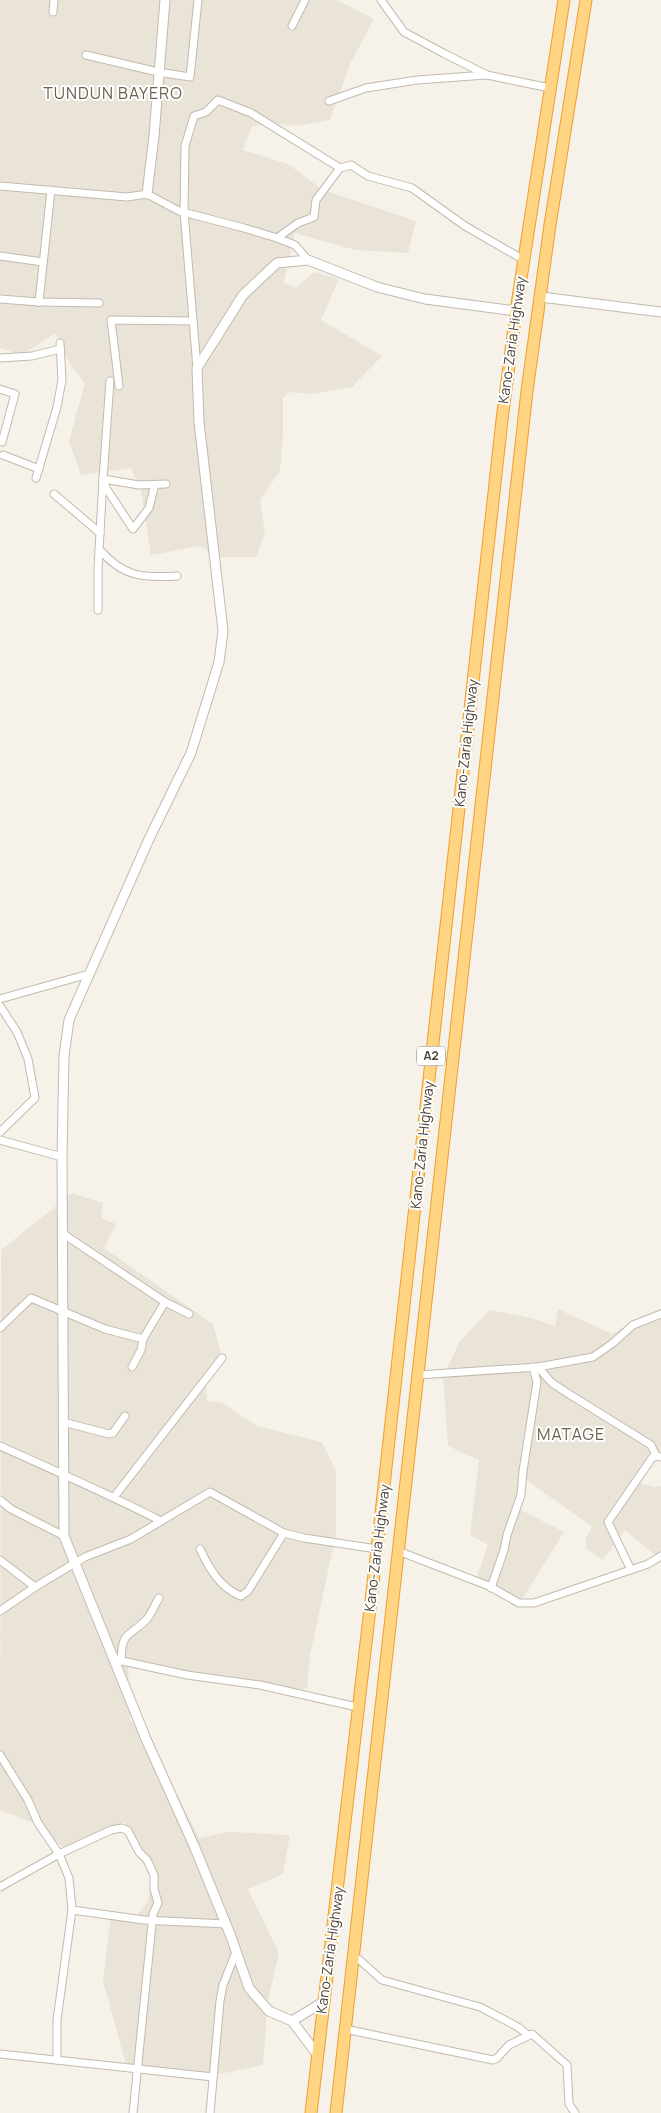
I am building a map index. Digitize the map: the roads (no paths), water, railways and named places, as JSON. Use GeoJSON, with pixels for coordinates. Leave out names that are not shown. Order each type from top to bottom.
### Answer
{"type":"FeatureCollection","features":[{"type":"Feature","properties":{"kind":"highway","name":"Kano-Zaria Highway"},"geometry":{"type":"LineString","coordinates":[[311,2113],[377,1549],[500,430],[516,311],[564,0]]}},
{"type":"Feature","properties":{"kind":"highway","name":"Kano-Zaria Highway"},"geometry":{"type":"LineString","coordinates":[[336,2113],[527,391],[550,225],[586,0]]}},
{"type":"Feature","properties":{"kind":"highway"},"geometry":{"type":"LineString","coordinates":[[339,1883],[361,1886]]}},
{"type":"Feature","properties":{"kind":"street"},"geometry":{"type":"LineString","coordinates":[[53,12],[54,0]]}},
{"type":"Feature","properties":{"kind":"street"},"geometry":{"type":"LineString","coordinates":[[147,194],[154,136],[165,0]]}},
{"type":"Feature","properties":{"kind":"street"},"geometry":{"type":"LineString","coordinates":[[86,55],[158,72],[190,77],[198,0]]}},
{"type":"Feature","properties":{"kind":"street"},"geometry":{"type":"LineString","coordinates":[[292,26],[304,0]]}},
{"type":"Feature","properties":{"kind":"street"},"geometry":{"type":"LineString","coordinates":[[382,0],[404,32],[487,75],[550,88]]}},
{"type":"Feature","properties":{"kind":"street"},"geometry":{"type":"LineString","coordinates":[[329,101],[366,88],[417,80],[487,75]]}},
{"type":"Feature","properties":{"kind":"street"},"geometry":{"type":"LineString","coordinates":[[317,2054],[292,2021],[269,2011],[249,1988],[226,1924],[195,1848],[146,1739],[117,1660],[74,1565],[64,1536],[62,1157],[64,1056],[69,1020],[149,840],[191,753],[219,662],[223,631],[199,422],[198,368],[184,212],[186,146],[194,116],[206,112],[218,100],[251,113],[340,168]]}},
{"type":"Feature","properties":{"kind":"street"},"geometry":{"type":"LineString","coordinates":[[277,238],[298,223],[314,217],[316,200],[340,168],[351,165],[368,176],[412,188],[465,226],[524,260]]}},
{"type":"Feature","properties":{"kind":"street"},"geometry":{"type":"LineString","coordinates":[[0,186],[127,197],[147,194],[184,212],[244,228],[296,245],[308,260]]}},
{"type":"Feature","properties":{"kind":"street"},"geometry":{"type":"LineString","coordinates":[[40,302],[50,190]]}},
{"type":"Feature","properties":{"kind":"street"},"geometry":{"type":"LineString","coordinates":[[0,256],[43,262]]}},
{"type":"Feature","properties":{"kind":"street"},"geometry":{"type":"LineString","coordinates":[[198,368],[244,295],[277,263],[308,260],[377,287],[425,299],[516,311]]}},
{"type":"Feature","properties":{"kind":"street"},"geometry":{"type":"LineString","coordinates":[[541,297],[661,312]]}},
{"type":"Feature","properties":{"kind":"street"},"geometry":{"type":"LineString","coordinates":[[0,299],[99,303]]}},
{"type":"Feature","properties":{"kind":"street"},"geometry":{"type":"LineString","coordinates":[[119,386],[111,320],[193,321]]}},
{"type":"Feature","properties":{"kind":"street"},"geometry":{"type":"LineString","coordinates":[[0,358],[32,356],[60,346],[62,380],[36,478]]}},
{"type":"Feature","properties":{"kind":"street"},"geometry":{"type":"LineString","coordinates":[[98,610],[99,548],[110,381]]}},
{"type":"Feature","properties":{"kind":"street"},"geometry":{"type":"LineString","coordinates":[[0,389],[15,394],[2,442]]}},
{"type":"Feature","properties":{"kind":"street"},"geometry":{"type":"LineString","coordinates":[[3,455],[39,469]]}},
{"type":"Feature","properties":{"kind":"street"},"geometry":{"type":"LineString","coordinates":[[103,479],[139,484],[166,484]]}},
{"type":"Feature","properties":{"kind":"street"},"geometry":{"type":"LineString","coordinates":[[103,479],[106,488],[133,529],[150,508],[154,488]]}},
{"type":"Feature","properties":{"kind":"street"},"geometry":{"type":"LineString","coordinates":[[54,494],[100,533]]}},
{"type":"Feature","properties":{"kind":"street"},"geometry":{"type":"LineString","coordinates":[[99,548],[108,558],[130,573],[147,578],[177,576]]}},
{"type":"Feature","properties":{"kind":"street"},"geometry":{"type":"LineString","coordinates":[[0,999],[89,974]]}},
{"type":"Feature","properties":{"kind":"street"},"geometry":{"type":"LineString","coordinates":[[0,1006],[17,1032],[28,1059],[35,1098],[0,1132]]}},
{"type":"Feature","properties":{"kind":"street"},"geometry":{"type":"LineString","coordinates":[[0,1140],[62,1157]]}},
{"type":"Feature","properties":{"kind":"street"},"geometry":{"type":"LineString","coordinates":[[62,1233],[166,1302],[189,1314]]}},
{"type":"Feature","properties":{"kind":"street"},"geometry":{"type":"LineString","coordinates":[[0,1328],[31,1298],[105,1329],[143,1339]]}},
{"type":"Feature","properties":{"kind":"street"},"geometry":{"type":"LineString","coordinates":[[132,1367],[141,1350],[143,1339],[166,1302]]}},
{"type":"Feature","properties":{"kind":"street"},"geometry":{"type":"LineString","coordinates":[[418,1375],[536,1367],[593,1357],[613,1344],[632,1325],[661,1314]]}},
{"type":"Feature","properties":{"kind":"street"},"geometry":{"type":"LineString","coordinates":[[114,1497],[222,1358]]}},
{"type":"Feature","properties":{"kind":"street"},"geometry":{"type":"LineString","coordinates":[[536,1367],[552,1383],[568,1394],[651,1445],[659,1456],[652,1458],[608,1522],[631,1570]]}},
{"type":"Feature","properties":{"kind":"street"},"geometry":{"type":"LineString","coordinates":[[491,1588],[507,1535],[522,1495],[523,1472],[537,1382],[536,1367]]}},
{"type":"Feature","properties":{"kind":"street"},"geometry":{"type":"LineString","coordinates":[[63,1422],[109,1434],[113,1433],[125,1416]]}},
{"type":"Feature","properties":{"kind":"street"},"geometry":{"type":"LineString","coordinates":[[0,1446],[114,1497],[162,1521]]}},
{"type":"Feature","properties":{"kind":"street"},"geometry":{"type":"LineString","coordinates":[[0,1611],[34,1586],[74,1565],[85,1557],[131,1538],[210,1492],[284,1533],[304,1538],[377,1549]]}},
{"type":"Feature","properties":{"kind":"street"},"geometry":{"type":"LineString","coordinates":[[0,1500],[11,1508],[64,1536]]}},
{"type":"Feature","properties":{"kind":"street"},"geometry":{"type":"LineString","coordinates":[[200,1548],[208,1567],[217,1578],[234,1594],[241,1596],[248,1592],[284,1533]]}},
{"type":"Feature","properties":{"kind":"street"},"geometry":{"type":"LineString","coordinates":[[398,1551],[491,1588],[519,1603],[534,1602],[631,1570],[648,1564],[661,1556]]}},
{"type":"Feature","properties":{"kind":"street"},"geometry":{"type":"LineString","coordinates":[[0,1560],[34,1586]]}},
{"type":"Feature","properties":{"kind":"street"},"geometry":{"type":"LineString","coordinates":[[117,1660],[122,1643],[128,1633],[148,1618],[159,1598]]}},
{"type":"Feature","properties":{"kind":"street"},"geometry":{"type":"LineString","coordinates":[[117,1660],[187,1674],[260,1685],[358,1707]]}},
{"type":"Feature","properties":{"kind":"street"},"geometry":{"type":"LineString","coordinates":[[0,1755],[28,1800],[38,1823],[59,1854],[69,1878],[72,1910],[57,2020],[57,2060]]}},
{"type":"Feature","properties":{"kind":"street"},"geometry":{"type":"LineString","coordinates":[[0,1887],[59,1854],[111,1830],[122,1828],[128,1831],[139,1852],[147,1860],[154,1875],[154,1889],[158,1903],[153,1920],[133,2113]]}},
{"type":"Feature","properties":{"kind":"street"},"geometry":{"type":"LineString","coordinates":[[72,1910],[153,1920],[226,1924]]}},
{"type":"Feature","properties":{"kind":"street"},"geometry":{"type":"LineString","coordinates":[[210,2113],[222,1985],[236,1952]]}},
{"type":"Feature","properties":{"kind":"street"},"geometry":{"type":"LineString","coordinates":[[354,1955],[382,1980],[480,2007],[528,2035]]}},
{"type":"Feature","properties":{"kind":"street"},"geometry":{"type":"LineString","coordinates":[[292,2021],[323,2002]]}},
{"type":"Feature","properties":{"kind":"street"},"geometry":{"type":"LineString","coordinates":[[345,2029],[394,2041],[493,2060],[509,2045],[532,2034],[567,2065],[568,2104],[575,2113]]}},
{"type":"Feature","properties":{"kind":"street"},"geometry":{"type":"LineString","coordinates":[[0,2054],[213,2077]]}},
{"type":"Feature","properties":{"kind":"district","name":"TUNDUN BAYERO"},"geometry":{"type":"Point","coordinates":[113,93]}},
{"type":"Feature","properties":{"kind":"district","name":"MATAGE"},"geometry":{"type":"Point","coordinates":[571,1434]}}]}
